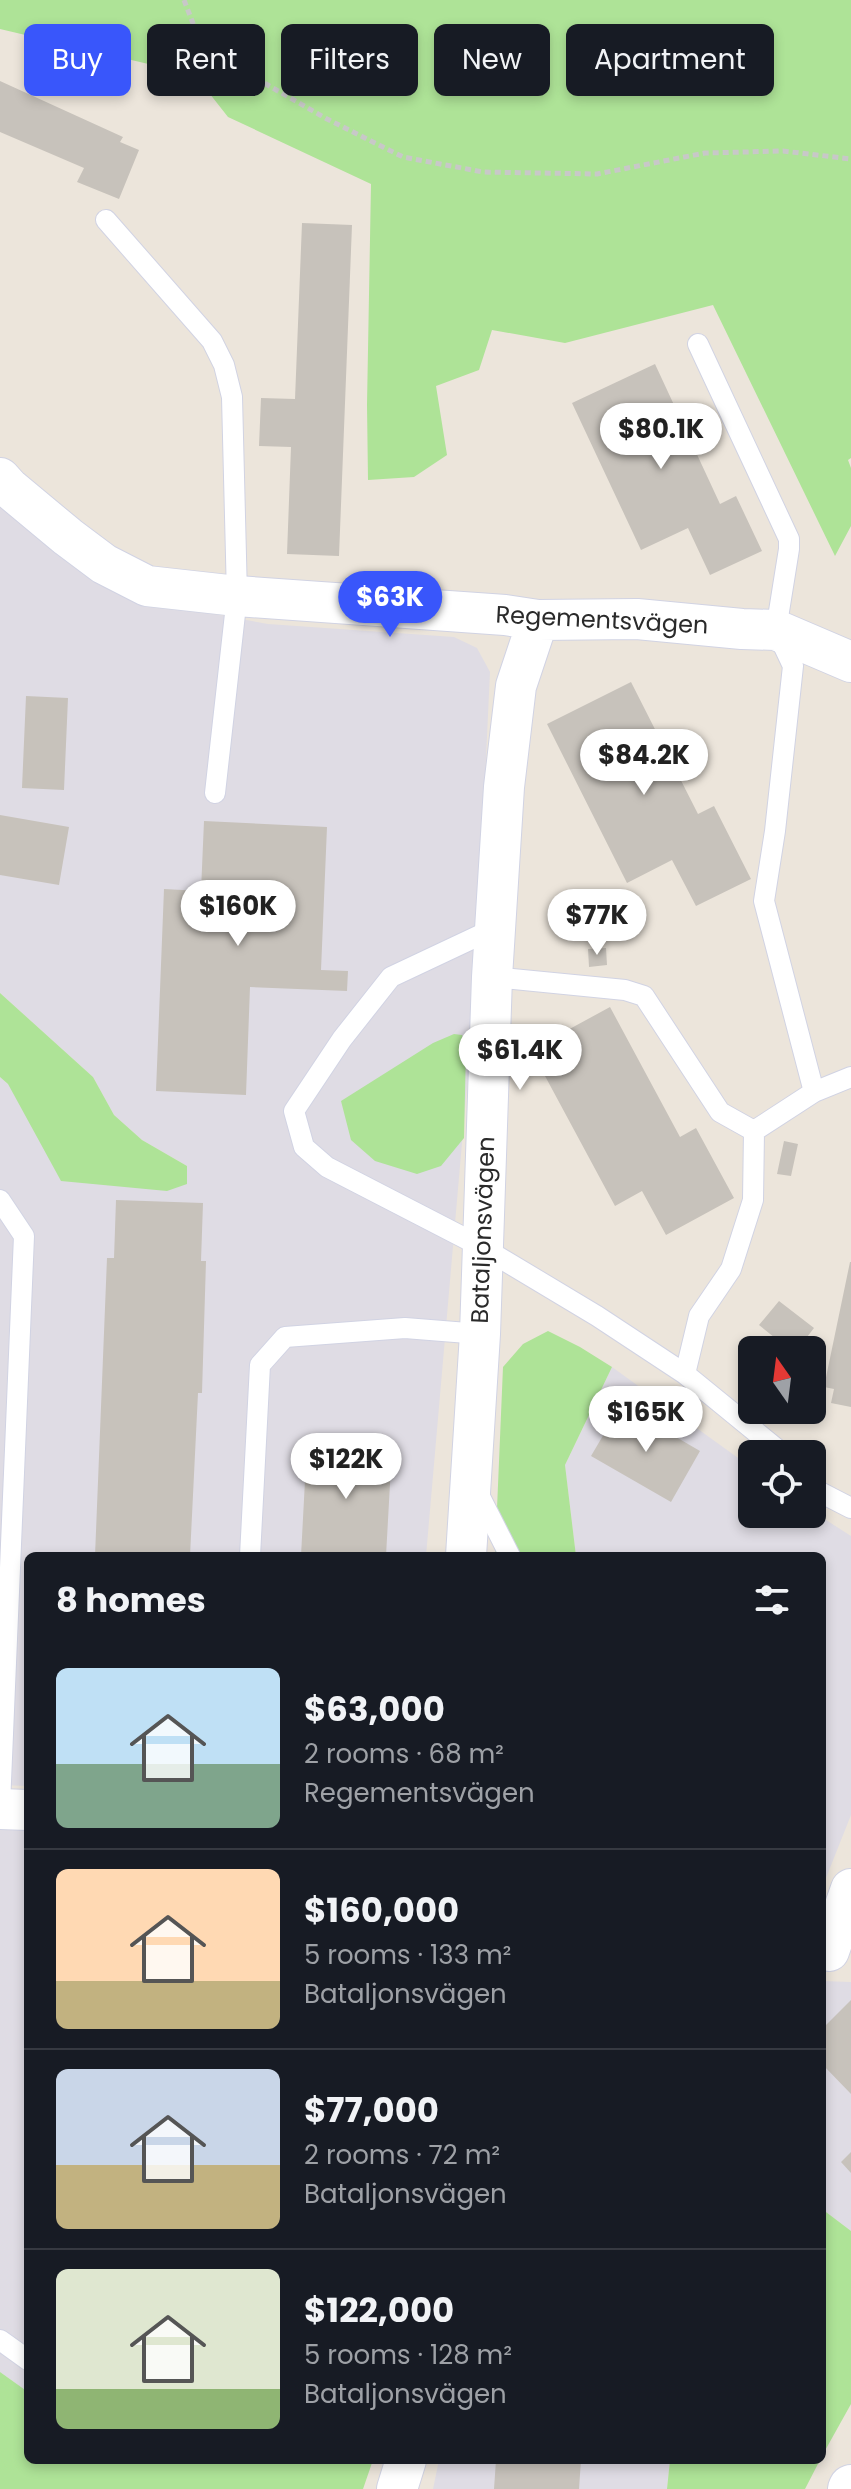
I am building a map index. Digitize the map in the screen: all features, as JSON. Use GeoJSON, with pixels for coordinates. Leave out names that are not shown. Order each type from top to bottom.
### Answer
{"type":"FeatureCollection","features":[{"type":"Feature","properties":{"kind":"street","name":"Regementsvägen"},"geometry":{"type":"LineString","coordinates":[[0,478],[104,564],[147,586],[538,620],[637,619],[776,630],[851,662]]}},
{"type":"Feature","properties":{"kind":"street","name":"Bataljonsvägen"},"geometry":{"type":"LineString","coordinates":[[466,1552],[480,1334],[492,977],[504,787],[516,686],[538,620]]}},
{"type":"Feature","properties":{"kind":"street"},"geometry":{"type":"LineString","coordinates":[[0,1807],[24,1810]]}},
{"type":"Feature","properties":{"kind":"street"},"geometry":{"type":"LineString","coordinates":[[829,1951],[851,1889]]}},
{"type":"Feature","properties":{"kind":"street"},"geometry":{"type":"LineString","coordinates":[[397,2489],[405,2464]]}},
{"type":"Feature","properties":{"kind":"lane"},"geometry":{"type":"LineString","coordinates":[[106,220],[212,341],[224,365],[232,397],[237,596],[215,793]]}},
{"type":"Feature","properties":{"kind":"lane"},"geometry":{"type":"LineString","coordinates":[[698,344],[789,539],[776,630],[793,666],[764,901],[814,1092]]}},
{"type":"Feature","properties":{"kind":"lane"},"geometry":{"type":"LineString","coordinates":[[495,928],[391,977],[342,1039],[294,1111],[304,1147],[327,1167],[482,1247],[597,1316],[685,1374],[766,1440]]}},
{"type":"Feature","properties":{"kind":"lane"},"geometry":{"type":"LineString","coordinates":[[492,977],[625,990],[644,996],[720,1112],[754,1131]]}},
{"type":"Feature","properties":{"kind":"lane"},"geometry":{"type":"LineString","coordinates":[[754,1131],[814,1092],[851,1077]]}},
{"type":"Feature","properties":{"kind":"lane"},"geometry":{"type":"LineString","coordinates":[[685,1374],[699,1316],[731,1269],[753,1200],[754,1131]]}},
{"type":"Feature","properties":{"kind":"lane"},"geometry":{"type":"LineString","coordinates":[[0,1200],[24,1236],[0,1807]]}},
{"type":"Feature","properties":{"kind":"lane"},"geometry":{"type":"LineString","coordinates":[[250,1552],[260,1365],[285,1337],[405,1328],[480,1334]]}},
{"type":"Feature","properties":{"kind":"lane"},"geometry":{"type":"LineString","coordinates":[[471,1478],[508,1552]]}},
{"type":"Feature","properties":{"kind":"lane"},"geometry":{"type":"LineString","coordinates":[[826,1495],[851,1508]]}},
{"type":"Feature","properties":{"kind":"lane"},"geometry":{"type":"LineString","coordinates":[[0,2340],[24,2357]]}},
{"type":"Feature","properties":{"kind":"path"},"geometry":{"type":"LineString","coordinates":[[184,0],[194,26],[224,60],[327,119],[403,157],[483,172],[597,174],[705,153],[783,151],[851,159]]}},
{"type":"Feature","properties":{"kind":"shaded area"},"geometry":{"type":"Polygon","coordinates":[[[0,497],[142,601],[268,624],[454,637],[477,648],[490,672],[475,994],[426,1552],[24,1552],[24,1786],[0,1785],[0,1077],[186,1184],[187,1166],[142,1140],[114,1115],[93,1077],[0,993],[0,497]]]}},
{"type":"Feature","properties":{"kind":"shaded area"},"geometry":{"type":"Polygon","coordinates":[[[612,1367],[738,1458],[738,1528],[826,1528],[826,1520],[851,1536],[851,1815],[826,1878],[826,1552],[576,1552],[565,1465],[612,1367]]]}},
{"type":"Feature","properties":{"kind":"shaded area"},"geometry":{"type":"Polygon","coordinates":[[[0,1829],[24,1830],[24,2389],[0,2372],[0,1829]]]}},
{"type":"Feature","properties":{"kind":"shaded area"},"geometry":{"type":"Polygon","coordinates":[[[826,1981],[851,1982],[851,2231],[826,2212],[826,1981]]]}},
{"type":"Feature","properties":{"kind":"shaded area"},"geometry":{"type":"Polygon","coordinates":[[[438,2464],[670,2464],[667,2489],[433,2489],[438,2464]]]}},
{"type":"Feature","properties":{"kind":"green space"},"geometry":{"type":"Polygon","coordinates":[[[0,0],[851,0],[851,458],[848,460],[851,468],[851,526],[835,556],[713,305],[565,343],[492,330],[479,370],[436,386],[447,455],[414,477],[368,480],[371,184],[228,117],[212,96],[265,96],[265,24],[147,24],[147,64],[131,60],[131,24],[24,24],[24,35],[0,29],[0,0]]]}},
{"type":"Feature","properties":{"kind":"green space"},"geometry":{"type":"Polygon","coordinates":[[[0,993],[93,1077],[114,1115],[142,1140],[187,1166],[187,1184],[167,1191],[61,1181],[8,1084],[0,1077],[0,993]]]}},
{"type":"Feature","properties":{"kind":"green space"},"geometry":{"type":"Polygon","coordinates":[[[454,1034],[462,1035],[466,1048],[464,1138],[441,1166],[417,1174],[375,1161],[351,1140],[341,1101],[433,1043],[454,1034]]]}},
{"type":"Feature","properties":{"kind":"green space"},"geometry":{"type":"Polygon","coordinates":[[[548,1331],[612,1367],[565,1465],[576,1552],[495,1552],[503,1367],[523,1344],[548,1331]]]}},
{"type":"Feature","properties":{"kind":"green space"},"geometry":{"type":"Polygon","coordinates":[[[826,2212],[851,2231],[851,2404],[826,2449],[826,2212]]]}},
{"type":"Feature","properties":{"kind":"green space"},"geometry":{"type":"Polygon","coordinates":[[[0,2372],[24,2389],[24,2464],[372,2464],[363,2489],[0,2489],[0,2372]]]}},
{"type":"Feature","properties":{"kind":"green space"},"geometry":{"type":"Polygon","coordinates":[[[670,2464],[818,2464],[805,2489],[667,2489],[670,2464]]]}},
{"type":"Feature","properties":{"kind":"building"},"geometry":{"type":"Polygon","coordinates":[[[0,81],[24,92],[24,96],[33,96],[123,137],[120,142],[139,150],[119,199],[77,182],[84,168],[0,132],[0,81]]]}},
{"type":"Feature","properties":{"kind":"building"},"geometry":{"type":"Polygon","coordinates":[[[302,223],[352,225],[339,556],[287,554],[291,447],[259,446],[261,398],[295,399],[302,223]]]}},
{"type":"Feature","properties":{"kind":"building"},"geometry":{"type":"Polygon","coordinates":[[[655,364],[720,504],[736,496],[762,551],[710,575],[688,528],[641,550],[572,403],[655,364]]]}},
{"type":"Feature","properties":{"kind":"building"},"geometry":{"type":"Polygon","coordinates":[[[631,682],[698,814],[714,806],[751,879],[696,906],[672,860],[627,883],[547,724],[631,682]]]}},
{"type":"Feature","properties":{"kind":"building"},"geometry":{"type":"Polygon","coordinates":[[[26,696],[68,698],[64,790],[22,788],[26,696]]]}},
{"type":"Feature","properties":{"kind":"building"},"geometry":{"type":"Polygon","coordinates":[[[0,815],[69,827],[59,885],[0,875],[0,815]]]}},
{"type":"Feature","properties":{"kind":"building"},"geometry":{"type":"Polygon","coordinates":[[[204,821],[327,827],[321,970],[348,971],[347,991],[250,987],[246,1095],[156,1091],[164,889],[201,891],[204,821]]]}},
{"type":"Feature","properties":{"kind":"building"},"geometry":{"type":"Polygon","coordinates":[[[606,948],[607,965],[589,967],[588,949],[606,948]]]}},
{"type":"Feature","properties":{"kind":"building"},"geometry":{"type":"Polygon","coordinates":[[[610,1007],[680,1137],[696,1128],[734,1198],[666,1235],[642,1191],[615,1206],[531,1050],[610,1007]]]}},
{"type":"Feature","properties":{"kind":"building"},"geometry":{"type":"Polygon","coordinates":[[[784,1141],[798,1144],[791,1176],[777,1174],[784,1141]]]}},
{"type":"Feature","properties":{"kind":"building"},"geometry":{"type":"Polygon","coordinates":[[[116,1200],[203,1203],[201,1261],[206,1261],[202,1393],[198,1393],[190,1552],[95,1552],[107,1258],[114,1258],[116,1200]]]}},
{"type":"Feature","properties":{"kind":"building"},"geometry":{"type":"Polygon","coordinates":[[[851,1262],[851,1407],[831,1403],[834,1389],[826,1387],[851,1262]]]}},
{"type":"Feature","properties":{"kind":"building"},"geometry":{"type":"Polygon","coordinates":[[[779,1301],[814,1328],[808,1336],[773,1336],[759,1325],[779,1301]]]}},
{"type":"Feature","properties":{"kind":"building"},"geometry":{"type":"Polygon","coordinates":[[[621,1405],[700,1451],[671,1502],[591,1456],[621,1405]]]}},
{"type":"Feature","properties":{"kind":"building"},"geometry":{"type":"Polygon","coordinates":[[[307,1443],[392,1448],[386,1552],[301,1552],[307,1443]]]}},
{"type":"Feature","properties":{"kind":"building"},"geometry":{"type":"Polygon","coordinates":[[[851,2000],[851,2094],[826,2068],[826,2025],[851,2000]]]}},
{"type":"Feature","properties":{"kind":"building"},"geometry":{"type":"Polygon","coordinates":[[[851,2152],[851,2173],[841,2162],[851,2152]]]}},
{"type":"Feature","properties":{"kind":"building"},"geometry":{"type":"Polygon","coordinates":[[[496,2464],[581,2464],[579,2489],[494,2489],[496,2464]]]}}]}
